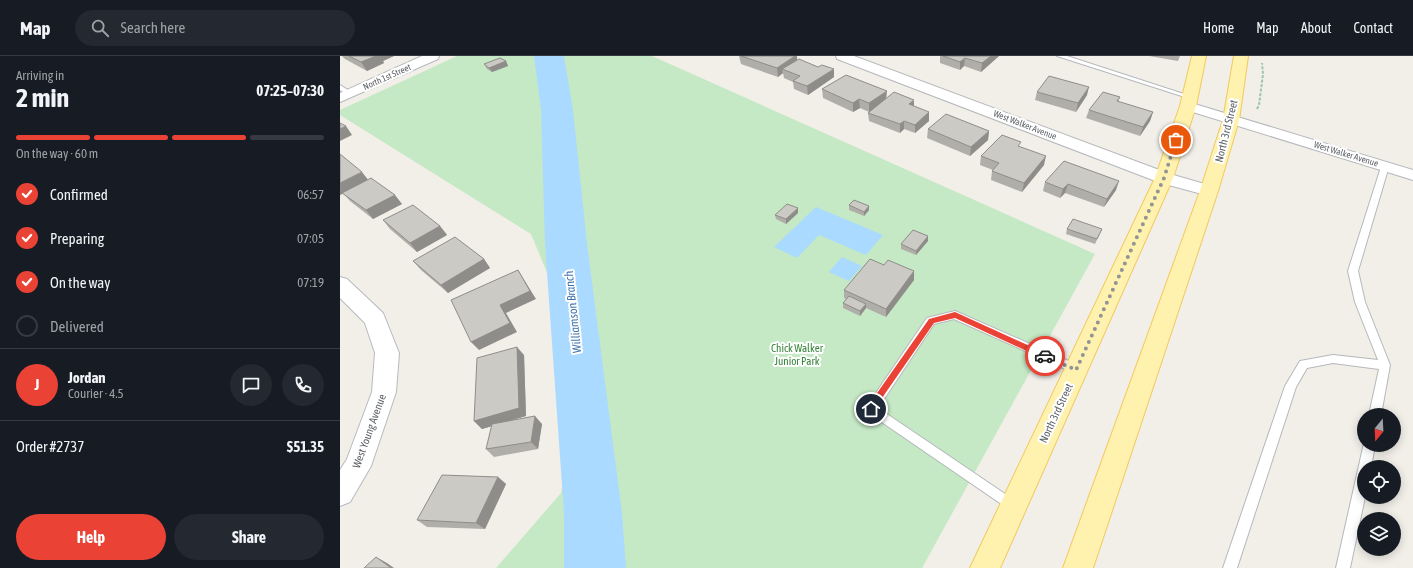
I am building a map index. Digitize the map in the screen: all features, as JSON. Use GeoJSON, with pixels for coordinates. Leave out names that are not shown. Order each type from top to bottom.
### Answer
{"type":"FeatureCollection","features":[{"type":"Feature","properties":{"kind":"main road","name":"North 3rd Street"},"geometry":{"type":"LineString","coordinates":[[985,568],[1164,178],[1189,102],[1199,56]]}},
{"type":"Feature","properties":{"kind":"main road","name":"North 3rd Street"},"geometry":{"type":"LineString","coordinates":[[1078,568],[1209,191],[1231,120],[1241,56]]}},
{"type":"Feature","properties":{"kind":"street","name":"North 1st Street"},"geometry":{"type":"LineString","coordinates":[[343,93],[433,56]]}},
{"type":"Feature","properties":{"kind":"street","name":"West Walker Avenue"},"geometry":{"type":"LineString","coordinates":[[842,56],[1164,178],[1209,191]]}},
{"type":"Feature","properties":{"kind":"street","name":"West Walker Avenue"},"geometry":{"type":"LineString","coordinates":[[1189,102],[1231,120],[1413,175]]}},
{"type":"Feature","properties":{"kind":"street","name":"West Young Avenue"},"geometry":{"type":"LineString","coordinates":[[340,285],[375,319],[387,353],[384,392],[358,466],[340,493]]}},
{"type":"Feature","properties":{"kind":"lane"},"geometry":{"type":"LineString","coordinates":[[1060,56],[1189,102]]}},
{"type":"Feature","properties":{"kind":"lane"},"geometry":{"type":"LineString","coordinates":[[1376,408],[1385,365],[1360,302],[1353,271],[1385,166]]}},
{"type":"Feature","properties":{"kind":"lane"},"geometry":{"type":"LineString","coordinates":[[1013,506],[871,409],[931,321],[955,315],[1076,370]]}},
{"type":"Feature","properties":{"kind":"lane"},"geometry":{"type":"LineString","coordinates":[[1230,568],[1291,386],[1304,364],[1333,359],[1385,365]]}},
{"type":"Feature","properties":{"kind":"lane"},"geometry":{"type":"LineString","coordinates":[[1343,568],[1357,501]]}},
{"type":"Feature","properties":{"kind":"path"},"geometry":{"type":"LineString","coordinates":[[1256,110],[1259,105],[1262,82],[1262,62]]}},
{"type":"Feature","properties":{"kind":"green space","name":"Chick Walker Junior Park"},"geometry":{"type":"Polygon","coordinates":[[[457,56],[652,56],[1095,254],[922,568],[496,568],[561,493],[585,364],[531,234],[340,115],[340,110],[457,56]]]}},
{"type":"Feature","properties":{"kind":"water"},"geometry":{"type":"Polygon","coordinates":[[[816,207],[883,235],[866,255],[819,235],[797,258],[774,247],[816,207]]]}},
{"type":"Feature","properties":{"kind":"water"},"geometry":{"type":"Polygon","coordinates":[[[842,257],[862,266],[849,281],[829,272],[842,257]]]}},
{"type":"Feature","properties":{"kind":"building"},"geometry":{"type":"Polygon","coordinates":[[[349,56],[376,56],[361,62],[349,56]]]}},
{"type":"Feature","properties":{"kind":"building"},"geometry":{"type":"Polygon","coordinates":[[[741,56],[795,56],[777,68],[741,56]]]}},
{"type":"Feature","properties":{"kind":"building"},"geometry":{"type":"Polygon","coordinates":[[[943,56],[991,56],[982,63],[965,58],[960,62],[943,56]]]}},
{"type":"Feature","properties":{"kind":"building"},"geometry":{"type":"Polygon","coordinates":[[[500,58],[506,61],[489,68],[484,64],[500,58]]]}},
{"type":"Feature","properties":{"kind":"building"},"geometry":{"type":"Polygon","coordinates":[[[799,59],[818,67],[822,65],[834,69],[807,86],[793,81],[800,76],[782,69],[799,59]]]}},
{"type":"Feature","properties":{"kind":"building"},"geometry":{"type":"Polygon","coordinates":[[[846,75],[887,91],[869,103],[859,99],[853,103],[822,89],[846,75]]]}},
{"type":"Feature","properties":{"kind":"building"},"geometry":{"type":"Polygon","coordinates":[[[1049,76],[1089,87],[1078,103],[1037,92],[1049,76]]]}},
{"type":"Feature","properties":{"kind":"building"},"geometry":{"type":"Polygon","coordinates":[[[894,92],[914,100],[909,104],[929,112],[915,125],[904,121],[900,124],[868,113],[894,92]]]}},
{"type":"Feature","properties":{"kind":"building"},"geometry":{"type":"Polygon","coordinates":[[[1103,92],[1120,97],[1117,101],[1153,112],[1143,127],[1089,110],[1103,92]]]}},
{"type":"Feature","properties":{"kind":"building"},"geometry":{"type":"Polygon","coordinates":[[[946,114],[989,131],[971,147],[928,129],[946,114]]]}},
{"type":"Feature","properties":{"kind":"building"},"geometry":{"type":"Polygon","coordinates":[[[340,123],[346,126],[340,129],[340,123]]]}},
{"type":"Feature","properties":{"kind":"building"},"geometry":{"type":"Polygon","coordinates":[[[1002,135],[1021,142],[1018,146],[1046,156],[1024,183],[992,171],[999,163],[981,156],[1002,135]]]}},
{"type":"Feature","properties":{"kind":"building"},"geometry":{"type":"Polygon","coordinates":[[[340,154],[362,172],[340,183],[340,154]]]}},
{"type":"Feature","properties":{"kind":"building"},"geometry":{"type":"Polygon","coordinates":[[[1064,161],[1119,181],[1107,199],[1068,184],[1063,189],[1045,182],[1064,161]]]}},
{"type":"Feature","properties":{"kind":"building"},"geometry":{"type":"Polygon","coordinates":[[[371,178],[395,195],[366,210],[342,193],[371,178]]]}},
{"type":"Feature","properties":{"kind":"building"},"geometry":{"type":"Polygon","coordinates":[[[854,200],[869,206],[864,212],[849,205],[854,200]]]}},
{"type":"Feature","properties":{"kind":"building"},"geometry":{"type":"Polygon","coordinates":[[[787,204],[798,208],[786,219],[775,215],[787,204]]]}},
{"type":"Feature","properties":{"kind":"building"},"geometry":{"type":"Polygon","coordinates":[[[413,205],[440,226],[410,243],[383,220],[413,205]]]}},
{"type":"Feature","properties":{"kind":"building"},"geometry":{"type":"Polygon","coordinates":[[[1073,219],[1102,229],[1097,239],[1067,229],[1073,219]]]}},
{"type":"Feature","properties":{"kind":"building"},"geometry":{"type":"Polygon","coordinates":[[[913,230],[928,236],[916,251],[901,244],[913,230]]]}},
{"type":"Feature","properties":{"kind":"building"},"geometry":{"type":"Polygon","coordinates":[[[455,237],[484,259],[441,285],[413,261],[455,237]]]}},
{"type":"Feature","properties":{"kind":"building"},"geometry":{"type":"Polygon","coordinates":[[[870,259],[884,265],[888,260],[914,271],[886,309],[844,290],[870,259]]]}},
{"type":"Feature","properties":{"kind":"building"},"geometry":{"type":"Polygon","coordinates":[[[518,270],[530,291],[500,305],[510,323],[471,342],[451,300],[518,270]]]}},
{"type":"Feature","properties":{"kind":"building"},"geometry":{"type":"Polygon","coordinates":[[[849,296],[866,304],[860,311],[843,303],[849,296]]]}},
{"type":"Feature","properties":{"kind":"building"},"geometry":{"type":"Polygon","coordinates":[[[517,347],[519,408],[474,421],[477,358],[517,347]]]}},
{"type":"Feature","properties":{"kind":"building"},"geometry":{"type":"Polygon","coordinates":[[[535,416],[531,442],[486,449],[492,424],[535,416]]]}},
{"type":"Feature","properties":{"kind":"building"},"geometry":{"type":"Polygon","coordinates":[[[442,475],[498,477],[476,523],[417,520],[442,475]]]}},
{"type":"Feature","properties":{"kind":"building"},"geometry":{"type":"Polygon","coordinates":[[[376,557],[391,568],[364,568],[376,557]]]}},
{"type":"Feature","properties":{"kind":"waterway","name":"Williamson Branch"},"geometry":{"type":"LineString","coordinates":[[549,56],[557,110],[566,244],[593,513],[595,568]]}},
{"type":"Feature","properties":{"kind":"way so far"},"geometry":{"type":"LineString","coordinates":[[1045,356],[1076,370],[1164,178],[1176,140]]}},
{"type":"Feature","properties":{"kind":"route"},"geometry":{"type":"LineString","coordinates":[[871,409],[931,321],[955,315],[1045,356]]}}]}
